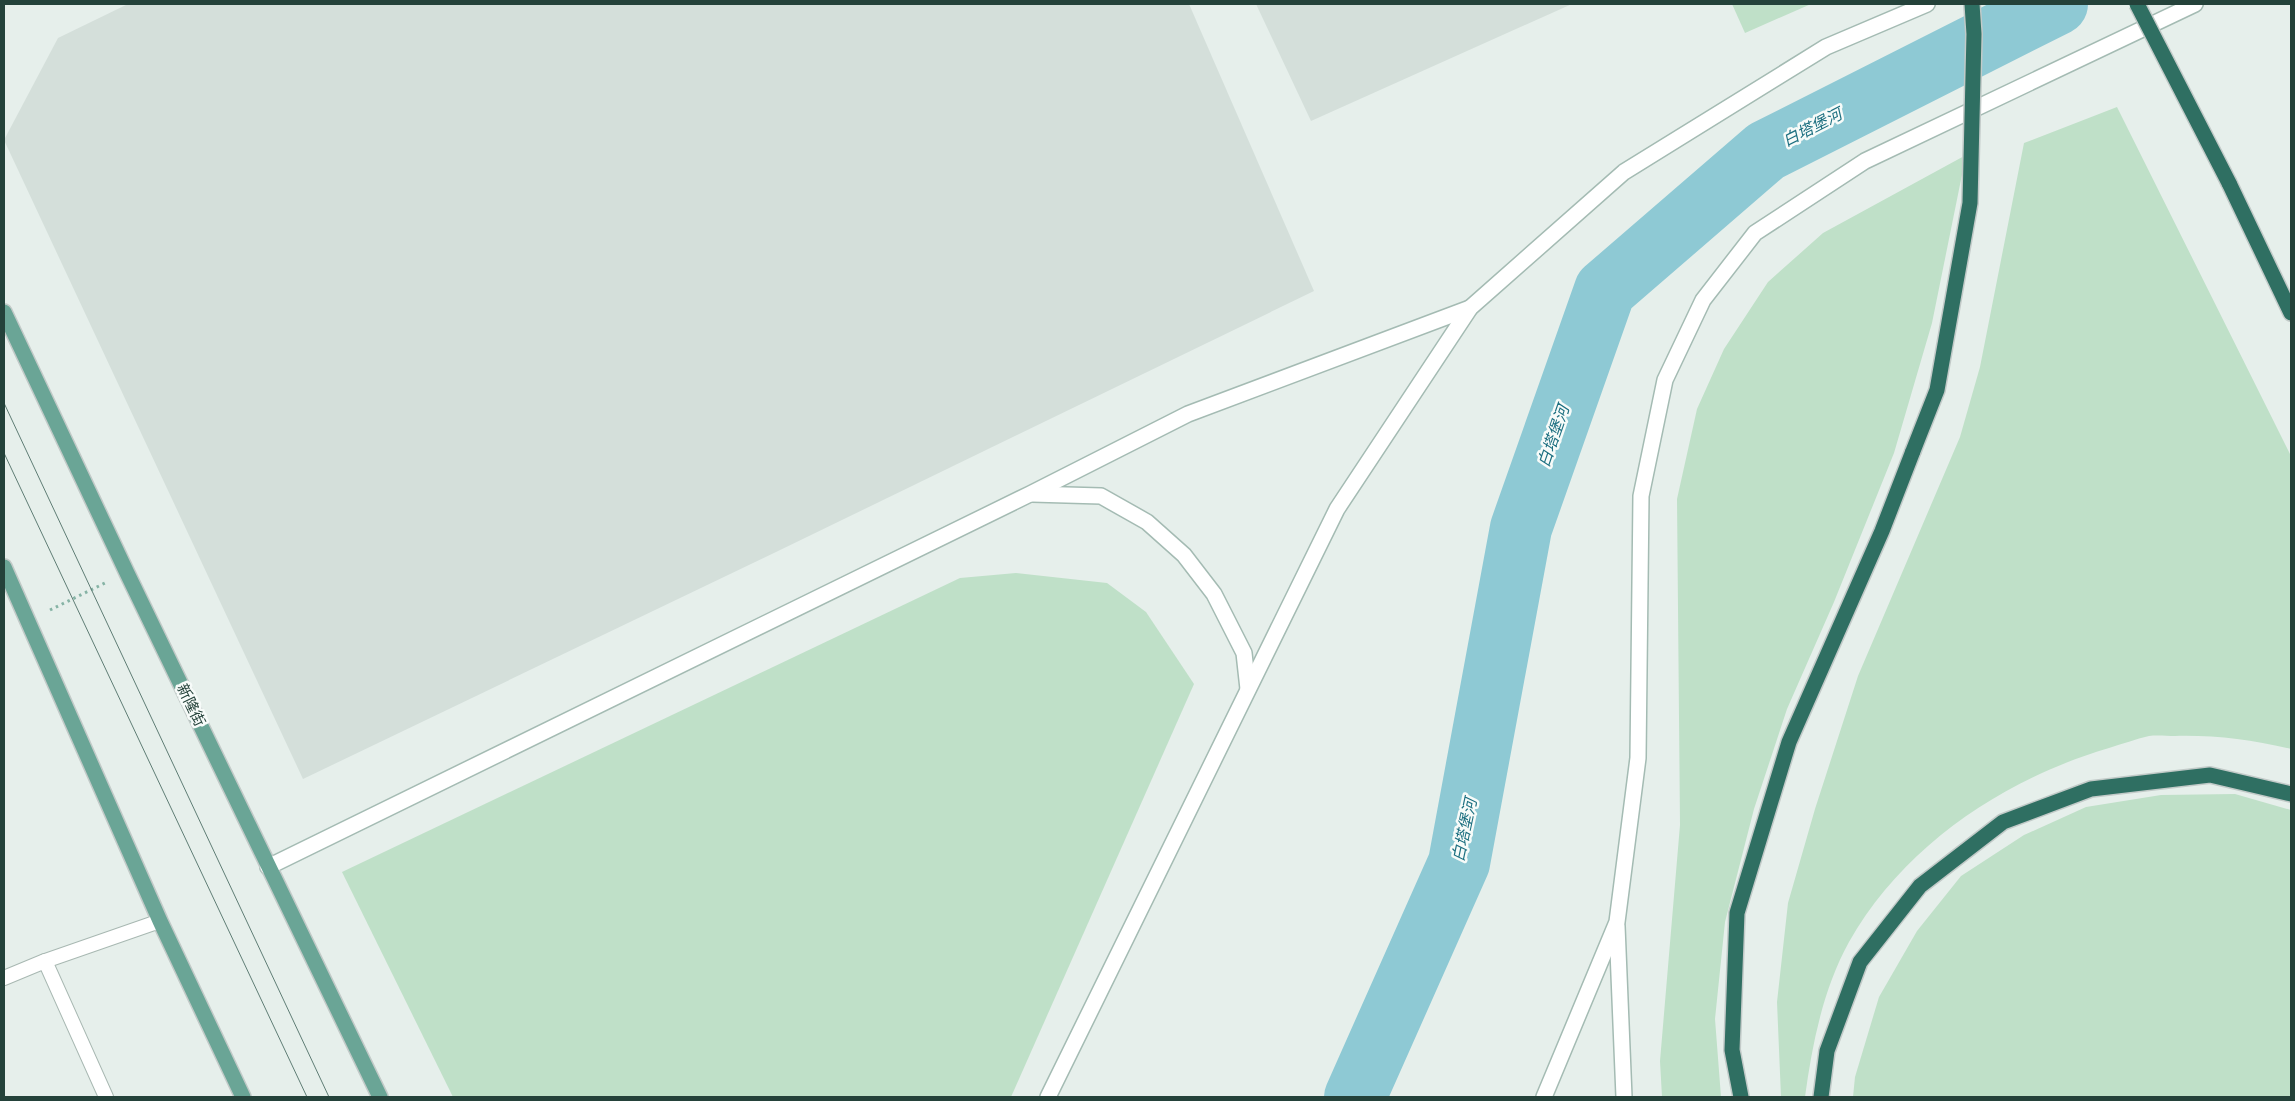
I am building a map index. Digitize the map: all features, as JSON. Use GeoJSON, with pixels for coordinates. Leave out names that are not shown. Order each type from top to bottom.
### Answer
{"type":"FeatureCollection","features":[{"type":"Feature","properties":{"kind":"highway"},"geometry":{"type":"LineString","coordinates":[[1741,1097],[1732,1050],[1738,913],[1789,742],[1882,531],[1937,390],[1970,203],[1974,34],[1972,4]]}},
{"type":"Feature","properties":{"kind":"highway"},"geometry":{"type":"LineString","coordinates":[[2137,4],[2229,183],[2291,313]]}},
{"type":"Feature","properties":{"kind":"highway"},"geometry":{"type":"LineString","coordinates":[[1822,1097],[1826,1051],[1860,962],[1920,886],[2003,822],[2091,790],[2210,775],[2291,794]]}},
{"type":"Feature","properties":{"kind":"main road"},"geometry":{"type":"LineString","coordinates":[[1048,1097],[1337,509],[1470,308],[1624,172],[1826,47],[1927,4]]}},
{"type":"Feature","properties":{"kind":"main road"},"geometry":{"type":"LineString","coordinates":[[1624,1097],[1617,922],[1638,758],[1641,496],[1665,380],[1703,300],[1755,233],[1864,161],[2195,4]]}},
{"type":"Feature","properties":{"kind":"main road"},"geometry":{"type":"LineString","coordinates":[[268,867],[1030,494],[1188,414],[1470,308]]}},
{"type":"Feature","properties":{"kind":"main road","name":"新隆街"},"geometry":{"type":"LineString","coordinates":[[4,312],[127,573],[380,1097]]}},
{"type":"Feature","properties":{"kind":"main road"},"geometry":{"type":"LineString","coordinates":[[1030,494],[1101,496],[1147,522],[1176,548],[1214,594],[1244,653],[1248,689]]}},
{"type":"Feature","properties":{"kind":"main road"},"geometry":{"type":"LineString","coordinates":[[4,566],[26,621],[160,921],[242,1097]]}},
{"type":"Feature","properties":{"kind":"main road"},"geometry":{"type":"LineString","coordinates":[[1544,1097],[1617,922]]}},
{"type":"Feature","properties":{"kind":"lane"},"geometry":{"type":"LineString","coordinates":[[4,978],[45,961],[160,921]]}},
{"type":"Feature","properties":{"kind":"lane"},"geometry":{"type":"LineString","coordinates":[[45,961],[106,1097]]}},
{"type":"Feature","properties":{"kind":"path"},"geometry":{"type":"LineString","coordinates":[[26,621],[127,573]]}},
{"type":"Feature","properties":{"kind":"shaded area"},"geometry":{"type":"Polygon","coordinates":[[[128,4],[1189,4],[1314,291],[303,779],[4,140],[58,38],[128,4]]]}},
{"type":"Feature","properties":{"kind":"shaded area"},"geometry":{"type":"Polygon","coordinates":[[[1256,4],[1572,4],[1311,121],[1256,4]]]}},
{"type":"Feature","properties":{"kind":"green space"},"geometry":{"type":"Polygon","coordinates":[[[1732,4],[1811,4],[1745,33],[1732,4]]]}},
{"type":"Feature","properties":{"kind":"green space"},"geometry":{"type":"Polygon","coordinates":[[[2117,107],[2291,456],[2291,749],[2219,737],[2149,736],[2070,761],[1995,797],[1960,820],[1928,846],[1898,875],[1872,907],[1849,942],[1825,998],[1815,1037],[1805,1097],[1781,1097],[1777,1002],[1788,903],[1815,809],[1858,676],[1960,437],[1980,367],[2024,143],[2117,107]]]}},
{"type":"Feature","properties":{"kind":"green space"},"geometry":{"type":"Polygon","coordinates":[[[1966,155],[1932,323],[1894,453],[1834,602],[1787,709],[1754,809],[1725,922],[1715,1019],[1721,1097],[1662,1097],[1660,1061],[1680,825],[1677,499],[1697,409],[1724,349],[1768,282],[1823,233],[1966,155]]]}},
{"type":"Feature","properties":{"kind":"green space"},"geometry":{"type":"Polygon","coordinates":[[[1016,573],[1107,583],[1146,612],[1194,684],[1011,1097],[453,1097],[342,872],[960,578],[1016,573]]]}},
{"type":"Feature","properties":{"kind":"green space"},"geometry":{"type":"Polygon","coordinates":[[[2235,794],[2291,810],[2291,1097],[1853,1097],[1855,1077],[1879,997],[1917,931],[1961,876],[2024,835],[2086,807],[2161,795],[2235,794]]]}},
{"type":"Feature","properties":{"kind":"waterway","name":"白塔堡河"},"geometry":{"type":"LineString","coordinates":[[1355,1097],[1459,863],[1521,528],[1605,290],[1766,151],[2057,4]]}},
{"type":"Feature","properties":{"kind":"tram line"},"geometry":{"type":"LineString","coordinates":[[4,403],[329,1097]]}},
{"type":"Feature","properties":{"kind":"tram line"},"geometry":{"type":"LineString","coordinates":[[4,453],[307,1097]]}}]}
